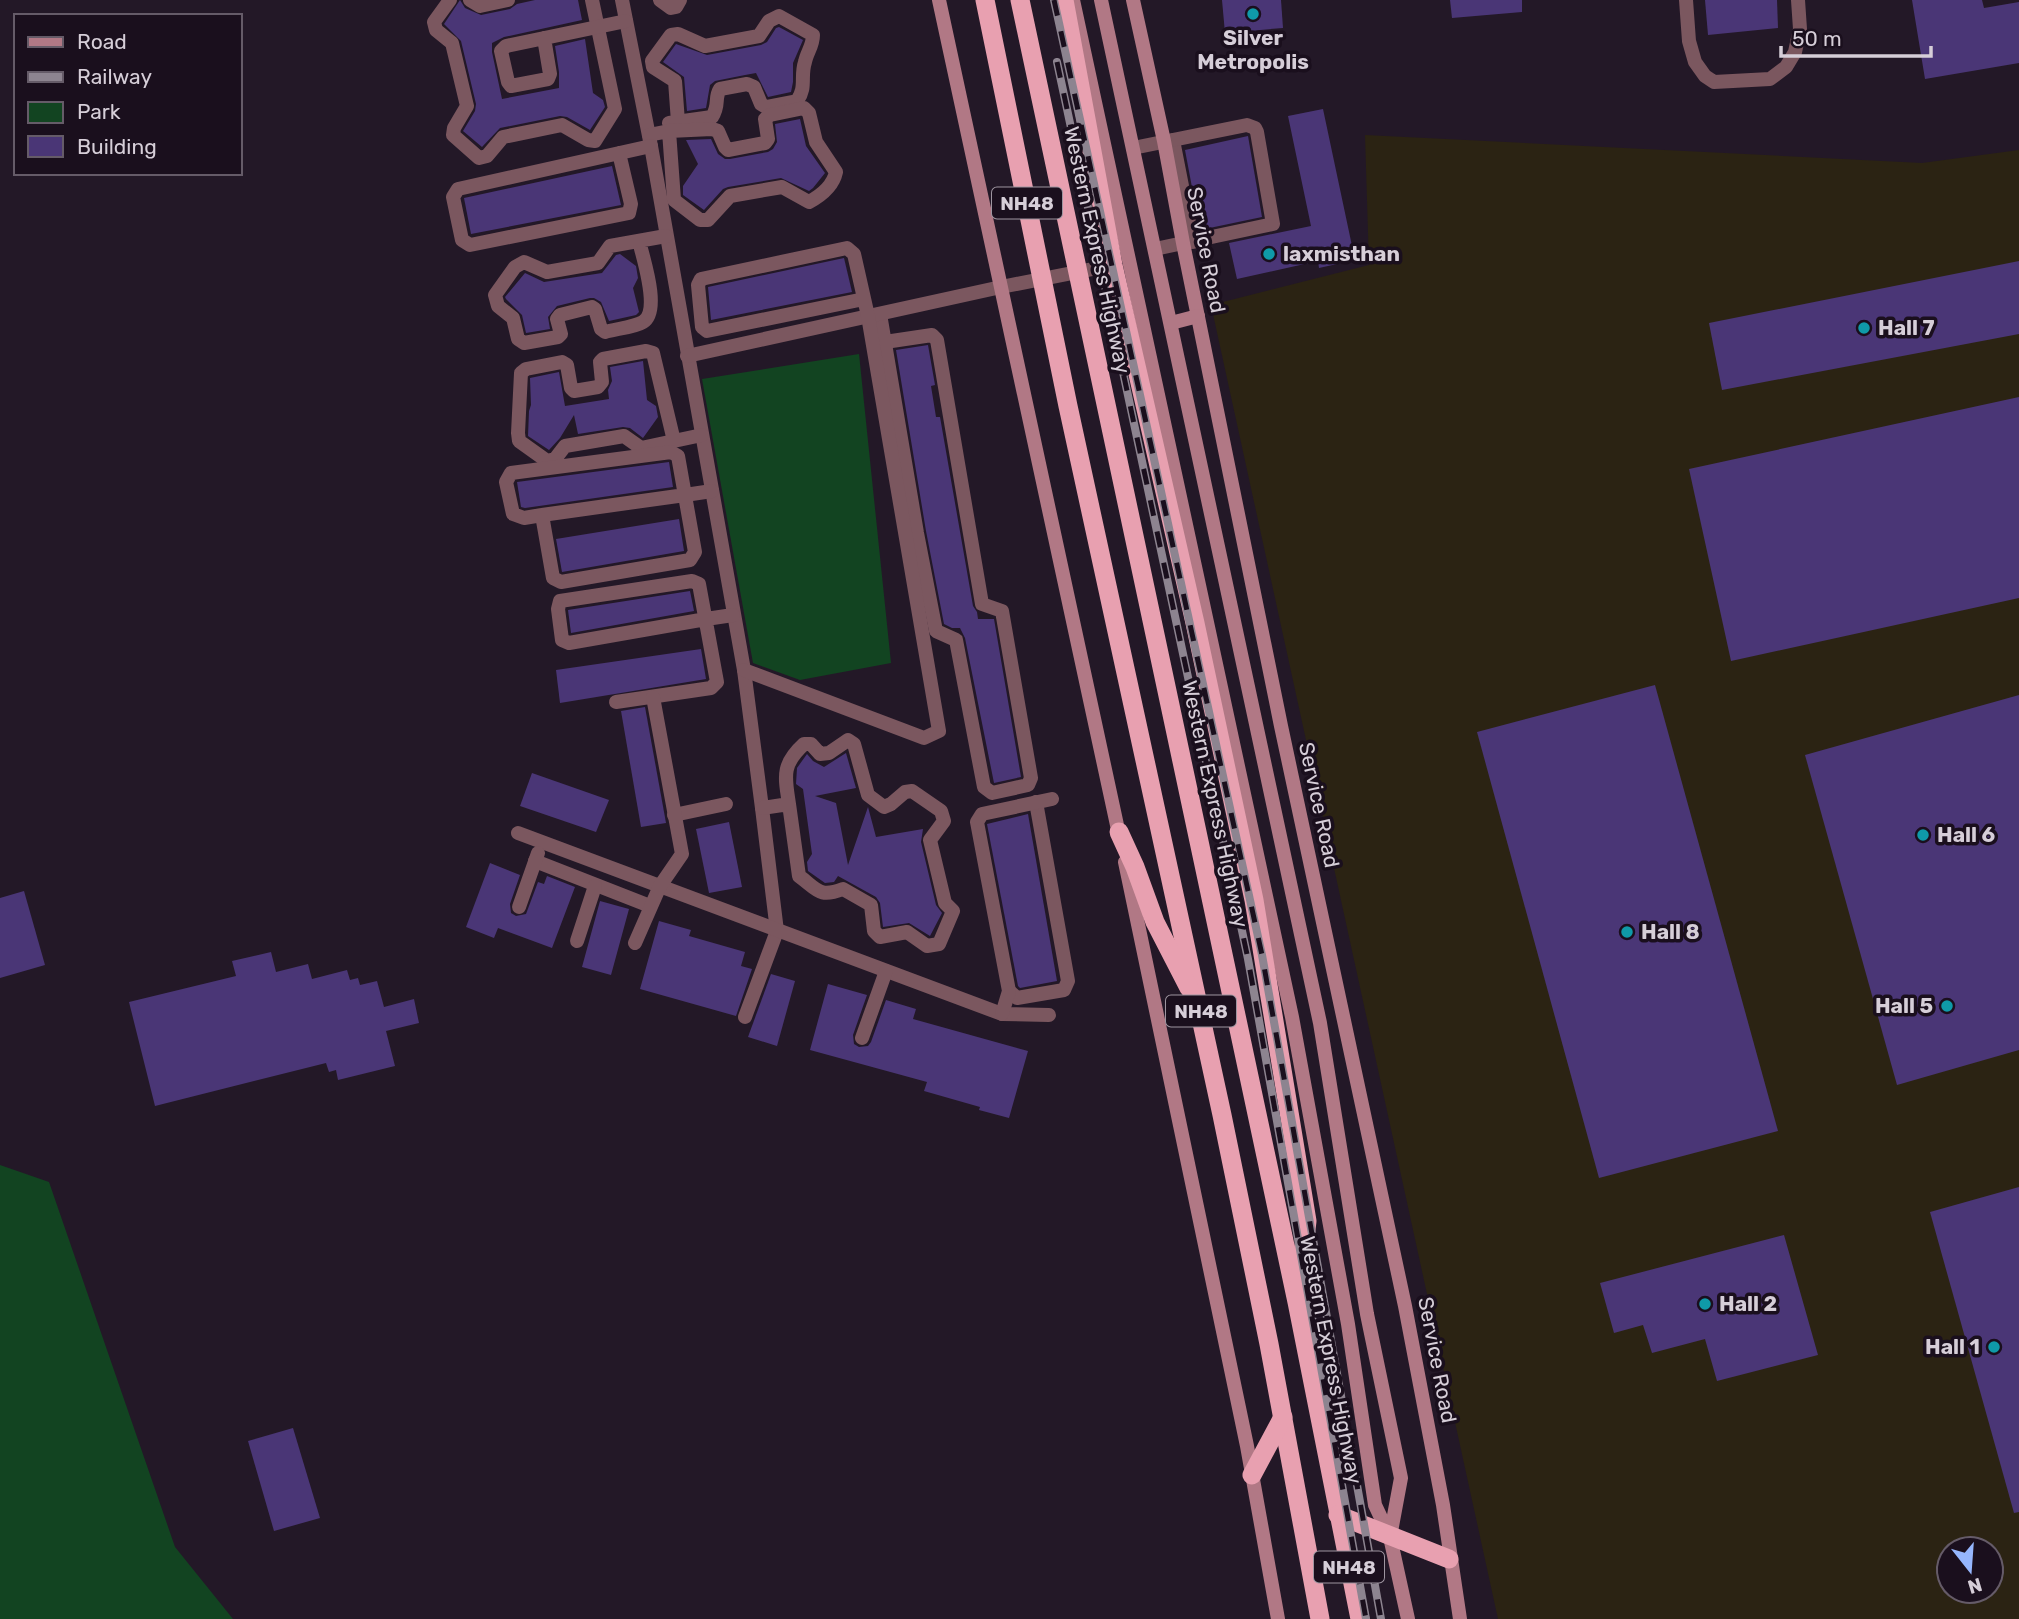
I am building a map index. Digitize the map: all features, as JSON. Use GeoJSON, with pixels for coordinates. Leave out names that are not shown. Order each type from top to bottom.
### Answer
{"type":"FeatureCollection","features":[{"type":"Feature","properties":{"kind":"highway","name":"NH48"},"geometry":{"type":"LineString","coordinates":[[985,0],[1068,406],[1200,1007],[1269,1344],[1320,1619]]}},
{"type":"Feature","properties":{"kind":"highway","name":"Western Express Highway"},"geometry":{"type":"LineString","coordinates":[[1020,0],[1297,1302],[1360,1619]]}},
{"type":"Feature","properties":{"kind":"highway"},"geometry":{"type":"LineString","coordinates":[[1064,0],[1113,265],[1195,623],[1254,900],[1307,1221],[1297,1302]]}},
{"type":"Feature","properties":{"kind":"highway"},"geometry":{"type":"LineString","coordinates":[[1119,832],[1155,922],[1200,1007]]}},
{"type":"Feature","properties":{"kind":"highway"},"geometry":{"type":"LineString","coordinates":[[1252,1475],[1283,1417]]}},
{"type":"Feature","properties":{"kind":"highway"},"geometry":{"type":"LineString","coordinates":[[1338,1515],[1450,1559]]}},
{"type":"Feature","properties":{"kind":"main road"},"geometry":{"type":"LineString","coordinates":[[939,0],[1158,1012],[1252,1475],[1278,1619]]}},
{"type":"Feature","properties":{"kind":"main road"},"geometry":{"type":"LineString","coordinates":[[1073,0],[1292,1017],[1346,1311],[1376,1505],[1390,1536],[1408,1619]]}},
{"type":"Feature","properties":{"kind":"main road"},"geometry":{"type":"LineString","coordinates":[[1101,0],[1317,1010],[1367,1314],[1401,1478],[1390,1536]]}},
{"type":"Feature","properties":{"kind":"main road","name":"Service Road"},"geometry":{"type":"LineString","coordinates":[[1133,0],[1168,141],[1188,243],[1198,316],[1262,633],[1405,1306],[1443,1505],[1460,1619]]}},
{"type":"Feature","properties":{"kind":"main road"},"geometry":{"type":"LineString","coordinates":[[1171,323],[1198,316]]}},
{"type":"Feature","properties":{"kind":"main road"},"geometry":{"type":"LineString","coordinates":[[1238,638],[1262,633]]}},
{"type":"Feature","properties":{"kind":"main road"},"geometry":{"type":"LineString","coordinates":[[1317,1010],[1340,1006]]}},
{"type":"Feature","properties":{"kind":"street"},"geometry":{"type":"LineString","coordinates":[[450,0],[434,22],[436,30],[452,43],[467,106],[454,128],[453,135],[479,158],[488,156],[503,137],[562,125],[588,141],[595,141],[615,109],[592,0]]}},
{"type":"Feature","properties":{"kind":"street"},"geometry":{"type":"LineString","coordinates":[[470,0],[480,6],[508,0]]}},
{"type":"Feature","properties":{"kind":"street"},"geometry":{"type":"LineString","coordinates":[[622,0],[649,136],[744,670],[762,808],[776,931],[745,1017]]}},
{"type":"Feature","properties":{"kind":"street"},"geometry":{"type":"LineString","coordinates":[[660,0],[671,8],[676,7],[680,0]]}},
{"type":"Feature","properties":{"kind":"street"},"geometry":{"type":"LineString","coordinates":[[1686,0],[1689,41],[1695,62],[1705,76],[1714,82],[1770,79],[1786,67],[1795,52],[1800,29],[1798,0]]}},
{"type":"Feature","properties":{"kind":"street"},"geometry":{"type":"LineString","coordinates":[[619,153],[631,204],[629,213],[470,245],[462,240],[453,197],[458,189],[619,153],[674,126],[712,117],[717,109],[720,89],[747,84],[754,87],[761,104],[766,107],[797,102],[803,93],[804,63],[813,43],[813,35],[779,16],[769,21],[759,36],[705,46],[678,34],[671,36],[652,61],[653,67],[675,81],[674,126],[674,200],[700,220],[708,220],[730,196],[782,187],[809,202],[834,182],[836,172],[816,142],[809,113],[804,108],[769,115],[765,119],[768,139],[765,143],[729,150],[718,131],[674,126]]}},
{"type":"Feature","properties":{"kind":"street"},"geometry":{"type":"LineString","coordinates":[[544,38],[626,21]]}},
{"type":"Feature","properties":{"kind":"street"},"geometry":{"type":"LineString","coordinates":[[1133,148],[1247,125],[1255,128],[1257,132],[1273,224],[1155,249]]}},
{"type":"Feature","properties":{"kind":"street"},"geometry":{"type":"LineString","coordinates":[[639,242],[652,296],[650,314],[644,322],[605,332],[601,329],[592,307],[559,315],[557,319],[561,334],[558,337],[524,343],[517,339],[513,318],[498,306],[495,295],[515,267],[524,262],[547,272],[598,263],[610,246],[666,236]]}},
{"type":"Feature","properties":{"kind":"street"},"geometry":{"type":"LineString","coordinates":[[864,299],[706,331],[702,327],[698,285],[701,279],[847,248],[854,254],[864,299],[885,342],[936,631],[956,640],[984,787],[992,793],[1028,785],[1031,778],[1002,611],[982,604],[937,340],[932,335],[885,342]]}},
{"type":"Feature","properties":{"kind":"street"},"geometry":{"type":"LineString","coordinates":[[688,356],[1113,265]]}},
{"type":"Feature","properties":{"kind":"street"},"geometry":{"type":"LineString","coordinates":[[744,670],[924,738],[939,731],[874,315]]}},
{"type":"Feature","properties":{"kind":"street"},"geometry":{"type":"LineString","coordinates":[[674,441],[653,354],[646,351],[603,359],[600,362],[602,382],[598,387],[574,391],[571,388],[567,365],[562,362],[526,369],[521,373],[519,441],[547,461],[555,459],[565,446],[624,436],[641,448],[674,441],[702,435]]}},
{"type":"Feature","properties":{"kind":"street"},"geometry":{"type":"LineString","coordinates":[[542,515],[552,578],[561,582],[690,561],[695,552],[685,495],[678,456],[671,452],[511,473],[506,482],[513,514],[524,517],[542,515],[685,495],[712,491]]}},
{"type":"Feature","properties":{"kind":"street"},"geometry":{"type":"LineString","coordinates":[[616,702],[711,688],[717,682],[706,620],[699,584],[692,581],[559,601],[562,640],[569,643],[706,620],[733,615]]}},
{"type":"Feature","properties":{"kind":"street"},"geometry":{"type":"LineString","coordinates":[[635,943],[660,886],[682,854],[653,697]]}},
{"type":"Feature","properties":{"kind":"street"},"geometry":{"type":"LineString","coordinates":[[848,740],[855,744],[871,799],[884,807],[905,792],[912,792],[941,811],[944,821],[930,840],[945,902],[953,911],[939,944],[927,946],[907,932],[880,937],[874,931],[871,905],[843,889],[828,895],[821,893],[799,876],[789,804],[784,772],[796,751],[804,744],[811,744],[820,754],[828,753],[848,740]]}},
{"type":"Feature","properties":{"kind":"street"},"geometry":{"type":"LineString","coordinates":[[1002,1014],[1009,991],[977,822],[982,814],[1052,799]]}},
{"type":"Feature","properties":{"kind":"street"},"geometry":{"type":"LineString","coordinates":[[1009,991],[1017,998],[1064,990],[1068,981],[1035,803]]}},
{"type":"Feature","properties":{"kind":"street"},"geometry":{"type":"LineString","coordinates":[[674,815],[726,804]]}},
{"type":"Feature","properties":{"kind":"street"},"geometry":{"type":"LineString","coordinates":[[762,808],[789,804]]}},
{"type":"Feature","properties":{"kind":"street"},"geometry":{"type":"LineString","coordinates":[[518,833],[1002,1014],[1049,1015]]}},
{"type":"Feature","properties":{"kind":"street"},"geometry":{"type":"LineString","coordinates":[[519,907],[542,842]]}},
{"type":"Feature","properties":{"kind":"street"},"geometry":{"type":"LineString","coordinates":[[535,861],[650,906]]}},
{"type":"Feature","properties":{"kind":"street"},"geometry":{"type":"LineString","coordinates":[[577,940],[595,886]]}},
{"type":"Feature","properties":{"kind":"street"},"geometry":{"type":"LineString","coordinates":[[862,1038],[886,971]]}},
{"type":"Feature","properties":{"kind":"shaded area"},"geometry":{"type":"Polygon","coordinates":[[[1365,135],[1922,163],[2019,150],[2019,1619],[1498,1619],[1211,305],[1369,265],[1365,135]]]}},
{"type":"Feature","properties":{"kind":"green space"},"geometry":{"type":"Polygon","coordinates":[[[859,354],[891,663],[800,680],[753,663],[702,379],[859,354]]]}},
{"type":"Feature","properties":{"kind":"green space"},"geometry":{"type":"Polygon","coordinates":[[[0,1165],[49,1182],[175,1547],[233,1619],[0,1619],[0,1165]]]}},
{"type":"Feature","properties":{"kind":"building"},"geometry":{"type":"Polygon","coordinates":[[[460,0],[465,8],[481,15],[535,0],[578,0],[582,20],[504,37],[492,43],[492,52],[502,99],[559,88],[555,46],[585,39],[593,93],[603,100],[605,107],[590,130],[560,116],[500,128],[482,147],[463,131],[475,111],[476,104],[461,41],[444,24],[460,0]]]}},
{"type":"Feature","properties":{"kind":"building","name":"Silver Metropolis"},"geometry":{"type":"Polygon","coordinates":[[[1222,0],[1281,0],[1283,28],[1225,33],[1222,0]]]}},
{"type":"Feature","properties":{"kind":"building"},"geometry":{"type":"Polygon","coordinates":[[[1450,0],[1522,0],[1522,12],[1452,18],[1450,0]]]}},
{"type":"Feature","properties":{"kind":"building"},"geometry":{"type":"Polygon","coordinates":[[[1705,0],[1777,0],[1778,28],[1708,35],[1705,0]]]}},
{"type":"Feature","properties":{"kind":"building"},"geometry":{"type":"Polygon","coordinates":[[[1912,0],[1982,0],[1984,8],[2019,2],[2019,63],[1925,79],[1912,0]]]}},
{"type":"Feature","properties":{"kind":"building"},"geometry":{"type":"Polygon","coordinates":[[[779,27],[803,40],[793,63],[791,92],[768,97],[756,73],[745,75],[715,81],[710,85],[706,108],[687,111],[684,77],[663,62],[676,44],[707,55],[761,45],[767,42],[779,27]]]}},
{"type":"Feature","properties":{"kind":"building"},"geometry":{"type":"Polygon","coordinates":[[[1323,109],[1355,260],[1319,268],[1318,261],[1237,279],[1229,243],[1311,226],[1288,116],[1323,109]]]}},
{"type":"Feature","properties":{"kind":"building"},"geometry":{"type":"Polygon","coordinates":[[[800,119],[806,146],[825,173],[809,191],[781,178],[728,187],[704,210],[683,195],[683,186],[698,164],[686,140],[711,139],[718,154],[725,159],[768,152],[777,142],[775,124],[800,119]]]}},
{"type":"Feature","properties":{"kind":"building"},"geometry":{"type":"Polygon","coordinates":[[[1248,136],[1262,217],[1200,230],[1185,150],[1248,136]]]}},
{"type":"Feature","properties":{"kind":"building"},"geometry":{"type":"Polygon","coordinates":[[[612,166],[621,205],[471,234],[464,198],[612,166]]]}},
{"type":"Feature","properties":{"kind":"building"},"geometry":{"type":"Polygon","coordinates":[[[620,254],[636,266],[638,278],[633,288],[639,312],[636,315],[609,321],[601,302],[590,298],[557,306],[548,317],[550,329],[526,333],[522,315],[505,297],[525,273],[544,282],[602,273],[616,255],[620,254]]]}},
{"type":"Feature","properties":{"kind":"building"},"geometry":{"type":"Polygon","coordinates":[[[844,258],[852,292],[711,320],[708,287],[844,258]]]}},
{"type":"Feature","properties":{"kind":"building","name":"Hall 7"},"geometry":{"type":"Polygon","coordinates":[[[2019,261],[2019,334],[1722,390],[1709,323],[2019,261]]]}},
{"type":"Feature","properties":{"kind":"building"},"geometry":{"type":"Polygon","coordinates":[[[928,345],[935,385],[931,386],[936,417],[940,417],[973,606],[978,619],[994,619],[1021,777],[994,783],[965,638],[960,628],[944,624],[896,350],[928,345]]]}},
{"type":"Feature","properties":{"kind":"building"},"geometry":{"type":"Polygon","coordinates":[[[643,361],[647,400],[656,406],[658,417],[643,438],[630,428],[623,427],[578,434],[574,415],[549,450],[528,436],[530,378],[559,372],[565,406],[609,399],[608,390],[612,381],[610,367],[643,361]]]}},
{"type":"Feature","properties":{"kind":"building"},"geometry":{"type":"Polygon","coordinates":[[[2019,397],[2019,598],[1731,661],[1689,469],[2019,397]]]}},
{"type":"Feature","properties":{"kind":"building"},"geometry":{"type":"Polygon","coordinates":[[[669,462],[673,487],[521,507],[517,482],[669,462]]]}},
{"type":"Feature","properties":{"kind":"building"},"geometry":{"type":"Polygon","coordinates":[[[679,519],[684,551],[562,572],[556,539],[679,519]]]}},
{"type":"Feature","properties":{"kind":"building"},"geometry":{"type":"Polygon","coordinates":[[[690,591],[694,611],[571,633],[568,610],[690,591]]]}},
{"type":"Feature","properties":{"kind":"building"},"geometry":{"type":"Polygon","coordinates":[[[701,649],[706,679],[560,703],[556,670],[701,649]]]}},
{"type":"Feature","properties":{"kind":"building","name":"Hall 8"},"geometry":{"type":"Polygon","coordinates":[[[1655,685],[1778,1131],[1599,1178],[1477,732],[1655,685]]]}},
{"type":"Feature","properties":{"kind":"building","name":"Hall 6"},"geometry":{"type":"Polygon","coordinates":[[[2019,695],[2019,1050],[1897,1085],[1805,755],[2019,695]]]}},
{"type":"Feature","properties":{"kind":"building"},"geometry":{"type":"Polygon","coordinates":[[[645,707],[666,823],[641,827],[621,711],[645,707]]]}},
{"type":"Feature","properties":{"kind":"building"},"geometry":{"type":"Polygon","coordinates":[[[846,753],[856,788],[815,796],[836,803],[848,865],[868,807],[876,837],[923,829],[921,842],[936,905],[942,913],[930,936],[909,923],[883,927],[880,903],[876,897],[838,876],[834,882],[825,883],[808,871],[807,862],[812,854],[803,789],[796,784],[797,768],[807,754],[824,767],[846,753]]]}},
{"type":"Feature","properties":{"kind":"building"},"geometry":{"type":"Polygon","coordinates":[[[532,773],[609,800],[596,832],[520,806],[532,773]]]}},
{"type":"Feature","properties":{"kind":"building"},"geometry":{"type":"Polygon","coordinates":[[[1028,814],[1057,981],[1020,988],[987,824],[1028,814]]]}},
{"type":"Feature","properties":{"kind":"building"},"geometry":{"type":"Polygon","coordinates":[[[729,822],[742,887],[709,893],[696,829],[729,822]]]}},
{"type":"Feature","properties":{"kind":"building"},"geometry":{"type":"Polygon","coordinates":[[[490,863],[520,875],[510,904],[511,913],[516,916],[526,914],[538,882],[544,884],[547,876],[575,887],[552,948],[498,928],[494,938],[466,927],[490,863]]]}},
{"type":"Feature","properties":{"kind":"building"},"geometry":{"type":"Polygon","coordinates":[[[24,891],[45,965],[0,978],[0,898],[24,891]]]}},
{"type":"Feature","properties":{"kind":"building"},"geometry":{"type":"Polygon","coordinates":[[[600,901],[629,909],[611,975],[582,967],[600,901]]]}},
{"type":"Feature","properties":{"kind":"building"},"geometry":{"type":"Polygon","coordinates":[[[659,921],[691,930],[689,936],[745,952],[741,966],[752,969],[736,1016],[640,989],[659,921]]]}},
{"type":"Feature","properties":{"kind":"building"},"geometry":{"type":"Polygon","coordinates":[[[271,952],[276,972],[308,964],[312,979],[347,970],[350,980],[358,978],[360,985],[377,981],[384,1007],[414,999],[419,1023],[386,1031],[395,1066],[338,1080],[336,1070],[329,1072],[326,1063],[155,1106],[129,1002],[236,976],[232,961],[271,952]]]}},
{"type":"Feature","properties":{"kind":"building"},"geometry":{"type":"Polygon","coordinates":[[[771,974],[795,981],[777,1046],[748,1037],[771,974]]]}},
{"type":"Feature","properties":{"kind":"building"},"geometry":{"type":"Polygon","coordinates":[[[828,984],[867,995],[853,1035],[854,1044],[859,1047],[868,1046],[871,1042],[886,1000],[916,1009],[913,1019],[1028,1051],[1009,1118],[924,1091],[927,1082],[810,1050],[828,984]]]}},
{"type":"Feature","properties":{"kind":"building","name":"Hall 1"},"geometry":{"type":"Polygon","coordinates":[[[2019,1187],[2019,1512],[2014,1513],[1930,1212],[2019,1187]]]}},
{"type":"Feature","properties":{"kind":"building","name":"Hall 2"},"geometry":{"type":"Polygon","coordinates":[[[1784,1235],[1818,1355],[1717,1381],[1705,1339],[1652,1353],[1643,1325],[1614,1333],[1600,1283],[1784,1235]]]}},
{"type":"Feature","properties":{"kind":"building"},"geometry":{"type":"Polygon","coordinates":[[[293,1428],[320,1518],[274,1531],[248,1441],[293,1428]]]}},
{"type":"Feature","properties":{"kind":"railway"},"geometry":{"type":"LineString","coordinates":[[1054,0],[1262,955],[1381,1619]]}},
{"type":"Feature","properties":{"kind":"railway"},"geometry":{"type":"LineString","coordinates":[[1057,62],[1248,959],[1366,1619]]}},
{"type":"Feature","properties":{"kind":"place","name":"Silver Metropolis"},"geometry":{"type":"Point","coordinates":[1253,14]}},
{"type":"Feature","properties":{"kind":"place","name":"laxmisthan"},"geometry":{"type":"Point","coordinates":[1269,254]}},
{"type":"Feature","properties":{"kind":"place","name":"Hall 7"},"geometry":{"type":"Point","coordinates":[1864,328]}},
{"type":"Feature","properties":{"kind":"place","name":"Hall 6"},"geometry":{"type":"Point","coordinates":[1923,835]}},
{"type":"Feature","properties":{"kind":"place","name":"Hall 8"},"geometry":{"type":"Point","coordinates":[1627,932]}},
{"type":"Feature","properties":{"kind":"place","name":"Hall 5"},"geometry":{"type":"Point","coordinates":[1947,1006]}},
{"type":"Feature","properties":{"kind":"place","name":"Hall 2"},"geometry":{"type":"Point","coordinates":[1705,1304]}},
{"type":"Feature","properties":{"kind":"place","name":"Hall 1"},"geometry":{"type":"Point","coordinates":[1994,1347]}}]}
